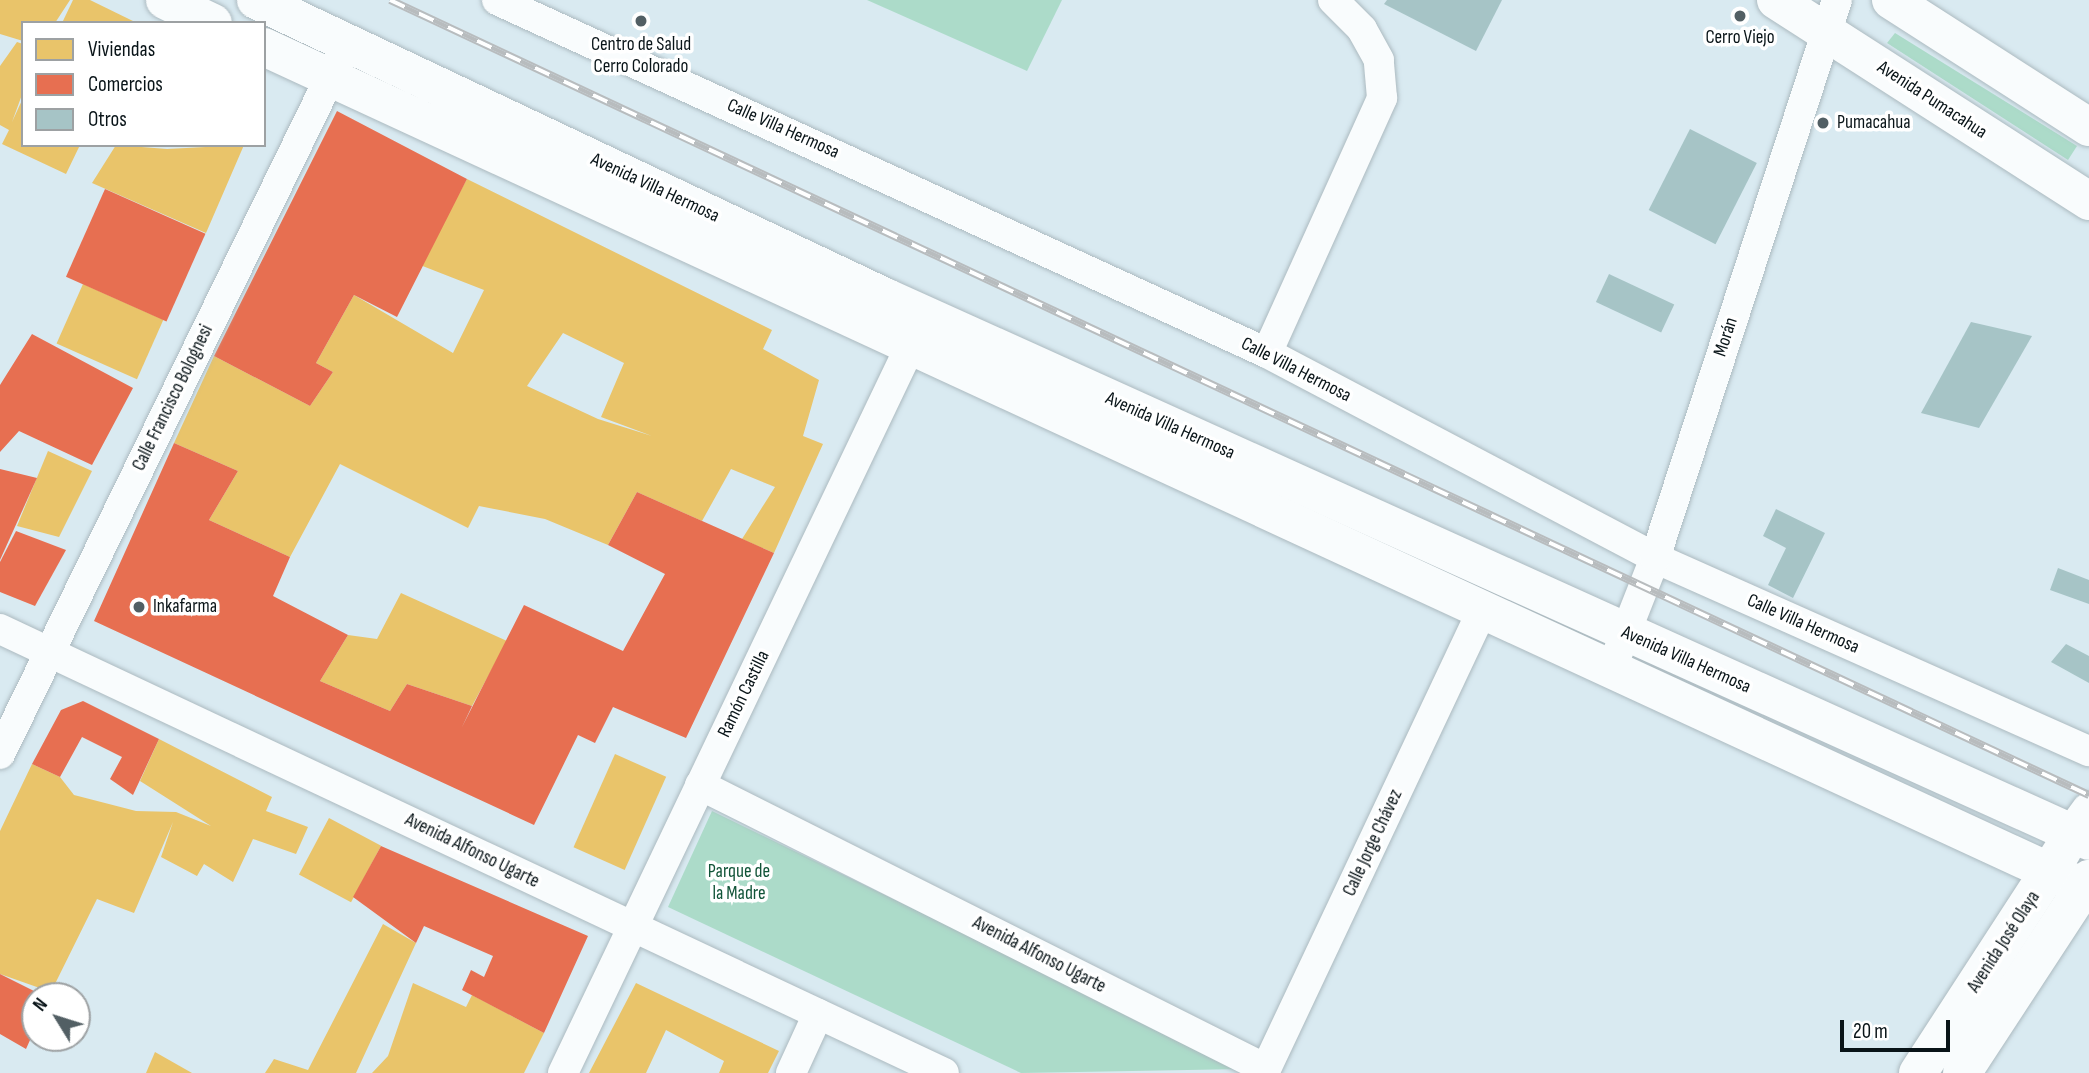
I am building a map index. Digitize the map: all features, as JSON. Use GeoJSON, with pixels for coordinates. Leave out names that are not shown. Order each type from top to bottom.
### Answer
{"type":"FeatureCollection","features":[{"type":"Feature","properties":{"kind":"main road"},"geometry":{"type":"LineString","coordinates":[[165,0],[210,21]]}},
{"type":"Feature","properties":{"kind":"main road","name":"Avenida Villa Hermosa"},"geometry":{"type":"LineString","coordinates":[[256,0],[925,315],[1625,632],[2083,828]]}},
{"type":"Feature","properties":{"kind":"main road","name":"Avenida Pumacahua"},"geometry":{"type":"LineString","coordinates":[[1776,0],[1831,16],[2086,191]]}},
{"type":"Feature","properties":{"kind":"main road"},"geometry":{"type":"LineString","coordinates":[[1891,0],[2089,127]]}},
{"type":"Feature","properties":{"kind":"main road","name":"Avenida Villa Hermosa"},"geometry":{"type":"LineString","coordinates":[[266,48],[908,350],[1610,672],[2078,882]]}},
{"type":"Feature","properties":{"kind":"main road","name":"Avenida José Olaya"},"geometry":{"type":"LineString","coordinates":[[1962,1073],[2011,1000],[2078,882],[2083,828]]}},
{"type":"Feature","properties":{"kind":"main road","name":"Avenida José Olaya"},"geometry":{"type":"LineString","coordinates":[[1918,1073],[1980,978],[2078,882]]}},
{"type":"Feature","properties":{"kind":"main road"},"geometry":{"type":"LineString","coordinates":[[1980,978],[2011,1000]]}},
{"type":"Feature","properties":{"kind":"street","name":"Calle Villa Hermosa"},"geometry":{"type":"LineString","coordinates":[[497,0],[1267,354],[1655,558],[2089,751]]}},
{"type":"Feature","properties":{"kind":"street"},"geometry":{"type":"LineString","coordinates":[[1267,354],[1382,98],[1379,61],[1362,29],[1333,0]]}},
{"type":"Feature","properties":{"kind":"street","name":"Morán"},"geometry":{"type":"LineString","coordinates":[[1610,672],[1655,558],[1831,16]]}},
{"type":"Feature","properties":{"kind":"street","name":"Calle Francisco Bolognesi"},"geometry":{"type":"LineString","coordinates":[[0,754],[347,43]]}},
{"type":"Feature","properties":{"kind":"street","name":"Ramón Castilla"},"geometry":{"type":"LineString","coordinates":[[563,1073],[636,929],[700,785],[925,315]]}},
{"type":"Feature","properties":{"kind":"street","name":"Calle Jorge Chávez"},"geometry":{"type":"LineString","coordinates":[[1265,1071],[1481,613]]}},
{"type":"Feature","properties":{"kind":"street","name":"Avenida Alfonso Ugarte"},"geometry":{"type":"LineString","coordinates":[[0,629],[50,650],[944,1073]]}},
{"type":"Feature","properties":{"kind":"street","name":"Avenida Alfonso Ugarte"},"geometry":{"type":"LineString","coordinates":[[700,785],[1265,1071]]}},
{"type":"Feature","properties":{"kind":"street"},"geometry":{"type":"LineString","coordinates":[[790,1073],[818,1014]]}},
{"type":"Feature","properties":{"kind":"green space"},"geometry":{"type":"Polygon","coordinates":[[[867,0],[1062,0],[1027,71],[867,0]]]}},
{"type":"Feature","properties":{"kind":"green space"},"geometry":{"type":"Polygon","coordinates":[[[1895,33],[2077,146],[2068,160],[1887,43],[1895,33]]]}},
{"type":"Feature","properties":{"kind":"green space","name":"Parque de la Madre"},"geometry":{"type":"Polygon","coordinates":[[[712,811],[1243,1069],[1021,1073],[668,907],[712,811]]]}},
{"type":"Feature","properties":{"kind":"building: Viviendas"},"geometry":{"type":"Polygon","coordinates":[[[0,0],[70,0],[56,21],[21,21],[21,40],[0,34],[0,0]]]}},
{"type":"Feature","properties":{"kind":"building: Viviendas"},"geometry":{"type":"Polygon","coordinates":[[[73,0],[90,0],[133,21],[63,21],[73,0]]]}},
{"type":"Feature","properties":{"kind":"building: Viviendas"},"geometry":{"type":"Polygon","coordinates":[[[17,42],[21,43],[21,97],[12,122],[21,102],[21,147],[79,147],[66,174],[2,144],[9,130],[0,125],[0,66],[17,42]]]}},
{"type":"Feature","properties":{"kind":"building: Viviendas"},"geometry":{"type":"Polygon","coordinates":[[[115,147],[243,147],[206,233],[92,183],[115,147]]]}},
{"type":"Feature","properties":{"kind":"building: Viviendas"},"geometry":{"type":"Polygon","coordinates":[[[467,179],[772,330],[763,349],[819,380],[803,436],[823,444],[774,553],[742,539],[775,487],[731,469],[702,521],[637,492],[608,545],[545,519],[479,506],[468,528],[340,464],[290,557],[209,520],[238,471],[174,443],[214,356],[310,406],[333,372],[316,363],[354,295],[453,353],[484,290],[420,265],[467,179]],[[563,333],[527,386],[598,419],[652,436],[601,417],[624,363],[563,333]]]}},
{"type":"Feature","properties":{"kind":"building: Viviendas"},"geometry":{"type":"Polygon","coordinates":[[[83,284],[163,320],[137,379],[57,343],[83,284]]]}},
{"type":"Feature","properties":{"kind":"building: Viviendas"},"geometry":{"type":"Polygon","coordinates":[[[48,451],[92,471],[59,537],[17,526],[48,451]]]}},
{"type":"Feature","properties":{"kind":"building: Viviendas"},"geometry":{"type":"Polygon","coordinates":[[[401,593],[507,641],[472,706],[407,684],[390,711],[320,681],[348,635],[377,639],[401,593]]]}},
{"type":"Feature","properties":{"kind":"building: Viviendas"},"geometry":{"type":"Polygon","coordinates":[[[159,739],[272,797],[266,811],[308,827],[296,854],[253,839],[233,882],[204,864],[197,876],[161,857],[173,822],[134,913],[97,899],[56,982],[23,982],[0,974],[0,831],[32,764],[60,777],[74,795],[136,811],[176,812],[211,826],[140,781],[159,739]]]}},
{"type":"Feature","properties":{"kind":"building: Viviendas"},"geometry":{"type":"Polygon","coordinates":[[[615,754],[666,777],[625,870],[574,847],[615,754]]]}},
{"type":"Feature","properties":{"kind":"building: Viviendas"},"geometry":{"type":"Polygon","coordinates":[[[329,818],[381,846],[351,902],[299,875],[329,818]]]}},
{"type":"Feature","properties":{"kind":"building: Viviendas"},"geometry":{"type":"Polygon","coordinates":[[[383,924],[416,943],[356,1073],[265,1073],[274,1059],[308,1070],[383,924]]]}},
{"type":"Feature","properties":{"kind":"building: Viviendas"},"geometry":{"type":"Polygon","coordinates":[[[413,983],[466,1007],[472,995],[544,1033],[524,1073],[372,1073],[388,1056],[413,983]]]}},
{"type":"Feature","properties":{"kind":"building: Viviendas"},"geometry":{"type":"Polygon","coordinates":[[[636,983],[779,1051],[768,1073],[719,1073],[724,1061],[666,1030],[646,1073],[589,1073],[636,983]]]}},
{"type":"Feature","properties":{"kind":"building: Viviendas"},"geometry":{"type":"Polygon","coordinates":[[[155,1052],[192,1073],[146,1073],[155,1052]]]}},
{"type":"Feature","properties":{"kind":"building: Comercios"},"geometry":{"type":"Polygon","coordinates":[[[337,111],[467,179],[397,317],[354,295],[316,363],[333,372],[310,406],[214,356],[337,111]]]}},
{"type":"Feature","properties":{"kind":"building: Comercios"},"geometry":{"type":"Polygon","coordinates":[[[105,189],[205,234],[166,321],[66,277],[105,189]]]}},
{"type":"Feature","properties":{"kind":"building: Comercios"},"geometry":{"type":"Polygon","coordinates":[[[32,334],[133,388],[92,465],[19,431],[0,452],[0,385],[32,334]]]}},
{"type":"Feature","properties":{"kind":"building: Comercios"},"geometry":{"type":"Polygon","coordinates":[[[174,443],[238,471],[209,520],[290,557],[273,596],[348,635],[320,681],[390,711],[407,684],[472,706],[462,727],[524,605],[623,651],[665,574],[608,545],[637,492],[774,553],[686,738],[613,707],[595,743],[578,735],[534,825],[94,621],[174,443]]]}},
{"type":"Feature","properties":{"kind":"building: Comercios"},"geometry":{"type":"Polygon","coordinates":[[[0,469],[37,478],[0,560],[0,469]]]}},
{"type":"Feature","properties":{"kind":"building: Comercios"},"geometry":{"type":"Polygon","coordinates":[[[16,531],[66,550],[35,606],[0,592],[0,562],[16,531]]]}},
{"type":"Feature","properties":{"kind":"building: Comercios"},"geometry":{"type":"Polygon","coordinates":[[[83,701],[159,739],[133,795],[110,779],[122,757],[82,737],[60,777],[32,764],[61,710],[83,701]]]}},
{"type":"Feature","properties":{"kind":"building: Comercios"},"geometry":{"type":"Polygon","coordinates":[[[381,846],[588,936],[544,1033],[462,990],[471,970],[484,977],[493,956],[424,926],[416,943],[353,897],[381,846]]]}},
{"type":"Feature","properties":{"kind":"building: Comercios"},"geometry":{"type":"Polygon","coordinates":[[[0,974],[21,984],[21,1046],[0,1034],[0,974]]]}},
{"type":"Feature","properties":{"kind":"building: Otros"},"geometry":{"type":"Polygon","coordinates":[[[1387,0],[1502,0],[1476,51],[1384,4],[1387,0]]]}},
{"type":"Feature","properties":{"kind":"building: Otros"},"geometry":{"type":"Polygon","coordinates":[[[1690,129],[1757,163],[1716,244],[1649,210],[1690,129]]]}},
{"type":"Feature","properties":{"kind":"building: Otros"},"geometry":{"type":"Polygon","coordinates":[[[1609,274],[1674,304],[1661,333],[1596,302],[1609,274]]]}},
{"type":"Feature","properties":{"kind":"building: Otros"},"geometry":{"type":"Polygon","coordinates":[[[1971,322],[2032,336],[1979,428],[1921,413],[1971,322]]]}},
{"type":"Feature","properties":{"kind":"building: Otros"},"geometry":{"type":"Polygon","coordinates":[[[1776,509],[1825,533],[1793,598],[1768,585],[1786,548],[1763,536],[1776,509]]]}},
{"type":"Feature","properties":{"kind":"building: Otros"},"geometry":{"type":"Polygon","coordinates":[[[2058,568],[2089,580],[2089,604],[2050,590],[2058,568]]]}},
{"type":"Feature","properties":{"kind":"building: Otros"},"geometry":{"type":"Polygon","coordinates":[[[2066,644],[2089,656],[2089,683],[2051,662],[2066,644]]]}},
{"type":"Feature","properties":{"kind":"railway"},"geometry":{"type":"LineString","coordinates":[[390,0],[2089,795]]}},
{"type":"Feature","properties":{"kind":"place","name":"Cerro Viejo"},"geometry":{"type":"Point","coordinates":[1740,16]}},
{"type":"Feature","properties":{"kind":"place","name":"Centro de Salud Cerro Colorado"},"geometry":{"type":"Point","coordinates":[641,21]}},
{"type":"Feature","properties":{"kind":"place","name":"Pumacahua"},"geometry":{"type":"Point","coordinates":[1823,123]}},
{"type":"Feature","properties":{"kind":"place","name":"Inkafarma"},"geometry":{"type":"Point","coordinates":[139,607]}}]}
